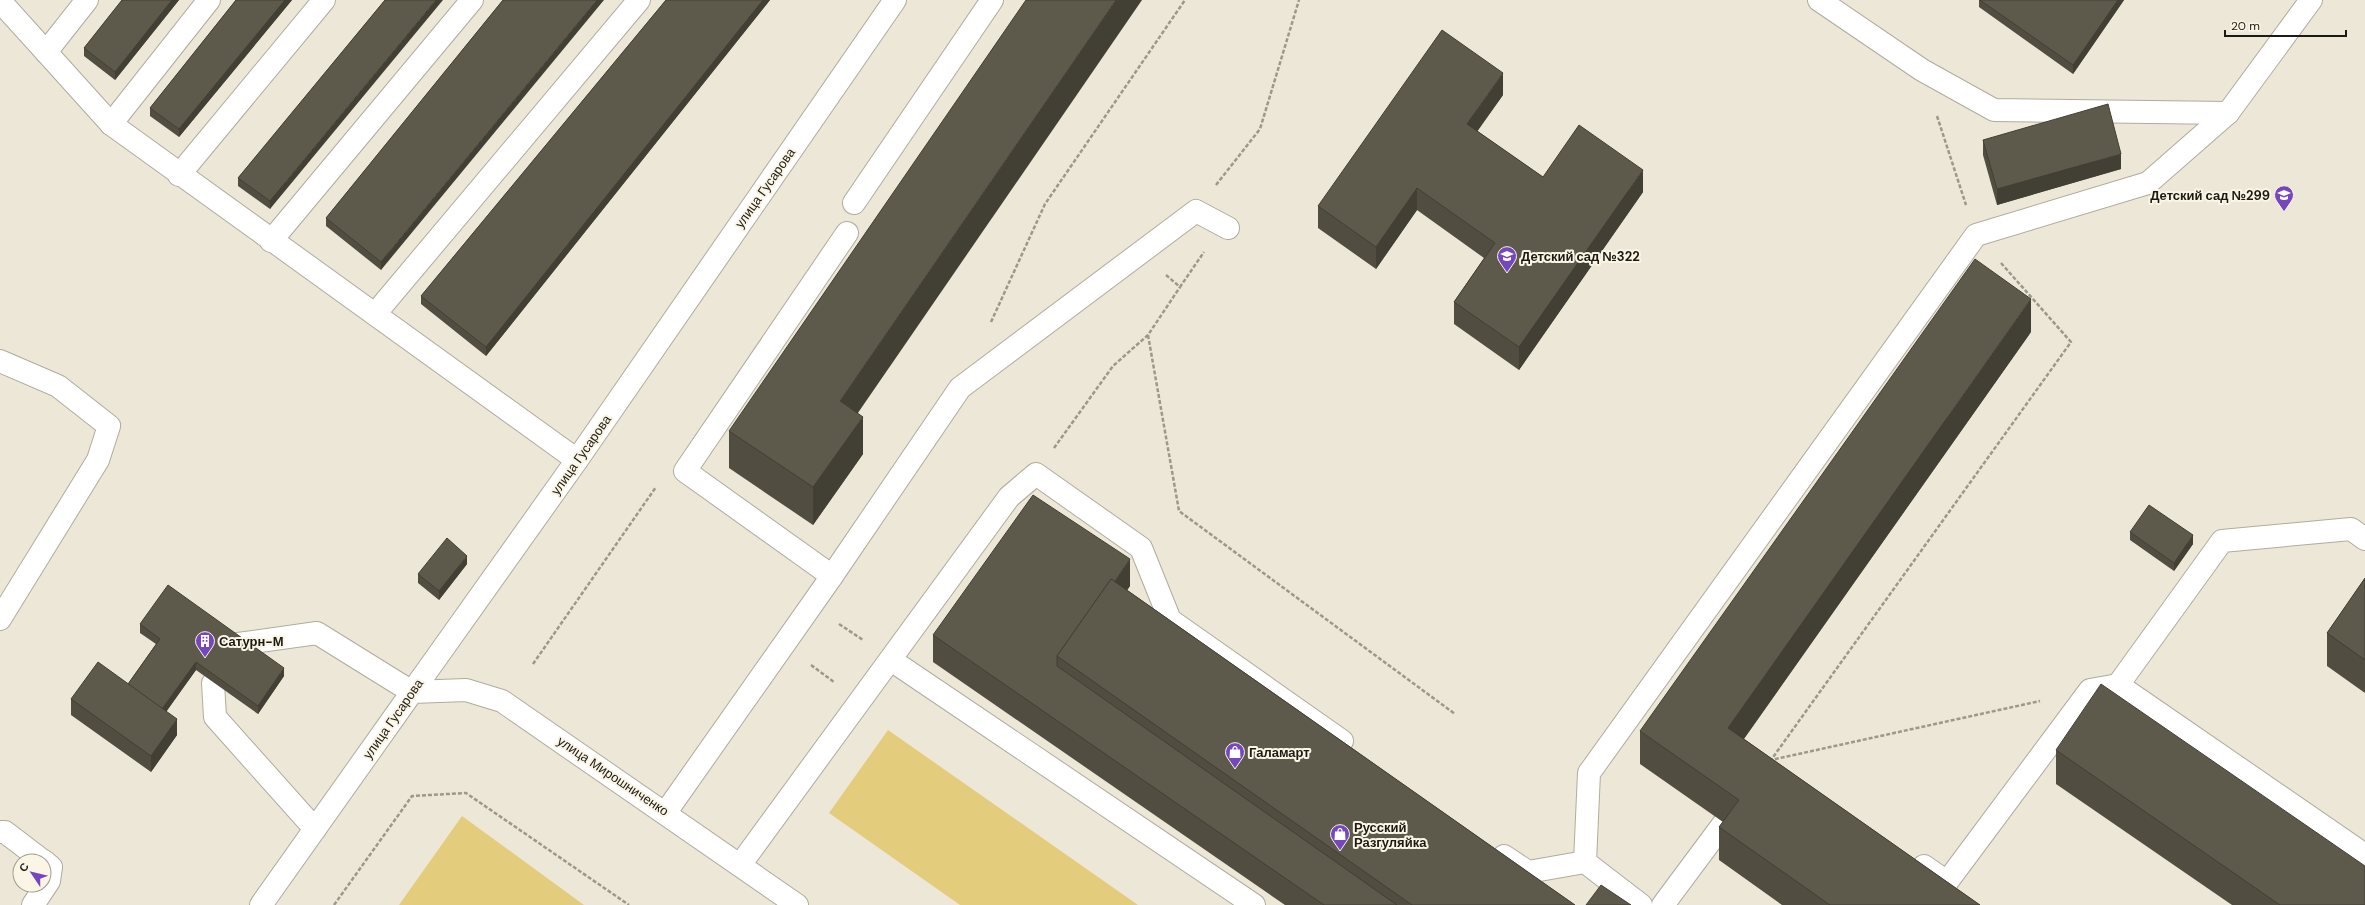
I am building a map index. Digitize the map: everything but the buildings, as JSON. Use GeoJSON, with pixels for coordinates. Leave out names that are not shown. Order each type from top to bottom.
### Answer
{"type":"FeatureCollection","features":[{"type":"Feature","properties":{"kind":"street"},"geometry":{"type":"LineString","coordinates":[[46,52],[87,0]]}},
{"type":"Feature","properties":{"kind":"street"},"geometry":{"type":"LineString","coordinates":[[111,124],[209,0]]}},
{"type":"Feature","properties":{"kind":"street"},"geometry":{"type":"LineString","coordinates":[[179,175],[324,0]]}},
{"type":"Feature","properties":{"kind":"street"},"geometry":{"type":"LineString","coordinates":[[271,241],[472,0]]}},
{"type":"Feature","properties":{"kind":"street"},"geometry":{"type":"LineString","coordinates":[[375,314],[639,0]]}},
{"type":"Feature","properties":{"kind":"street","name":"улица Гусарова"},"geometry":{"type":"LineString","coordinates":[[261,905],[577,460],[895,0]]}},
{"type":"Feature","properties":{"kind":"street"},"geometry":{"type":"LineString","coordinates":[[854,203],[992,0]]}},
{"type":"Feature","properties":{"kind":"street"},"geometry":{"type":"LineString","coordinates":[[1819,0],[1922,70],[1994,110],[2228,113]]}},
{"type":"Feature","properties":{"kind":"street"},"geometry":{"type":"LineString","coordinates":[[1585,862],[1588,773],[1976,235],[2148,183],[2228,113],[2310,0]]}},
{"type":"Feature","properties":{"kind":"street"},"geometry":{"type":"LineString","coordinates":[[0,1],[111,124],[179,175],[577,460]]}},
{"type":"Feature","properties":{"kind":"street"},"geometry":{"type":"LineString","coordinates":[[666,812],[832,576],[960,388],[1196,211],[1228,228]]}},
{"type":"Feature","properties":{"kind":"street"},"geometry":{"type":"LineString","coordinates":[[832,576],[685,471],[848,233]]}},
{"type":"Feature","properties":{"kind":"street"},"geometry":{"type":"LineString","coordinates":[[0,361],[58,386],[109,426],[98,460],[0,619]]}},
{"type":"Feature","properties":{"kind":"street"},"geometry":{"type":"LineString","coordinates":[[740,865],[1009,497],[1036,474],[1140,548],[1170,620],[1359,753]]}},
{"type":"Feature","properties":{"kind":"street"},"geometry":{"type":"LineString","coordinates":[[1908,855],[1955,888],[2090,690],[2118,685],[2222,541],[2350,528],[2365,539]]}},
{"type":"Feature","properties":{"kind":"street"},"geometry":{"type":"LineString","coordinates":[[238,644],[317,633],[412,692]]}},
{"type":"Feature","properties":{"kind":"street"},"geometry":{"type":"LineString","coordinates":[[891,660],[1254,905]]}},
{"type":"Feature","properties":{"kind":"street"},"geometry":{"type":"LineString","coordinates":[[213,683],[215,717],[315,829]]}},
{"type":"Feature","properties":{"kind":"street"},"geometry":{"type":"LineString","coordinates":[[2118,685],[2365,855]]}},
{"type":"Feature","properties":{"kind":"street","name":"улица Мирошниченко"},"geometry":{"type":"LineString","coordinates":[[412,692],[466,690],[502,701],[666,812],[797,905]]}},
{"type":"Feature","properties":{"kind":"street"},"geometry":{"type":"LineString","coordinates":[[1663,905],[1724,823]]}},
{"type":"Feature","properties":{"kind":"street"},"geometry":{"type":"LineString","coordinates":[[0,832],[5,832],[33,853]]}},
{"type":"Feature","properties":{"kind":"street"},"geometry":{"type":"LineString","coordinates":[[1489,845],[1528,872],[1585,862],[1641,905]]}},
{"type":"Feature","properties":{"kind":"street"},"geometry":{"type":"LineString","coordinates":[[33,905],[41,893]]}},
{"type":"Feature","properties":{"kind":"path"},"geometry":{"type":"LineString","coordinates":[[989,325],[1045,204],[1185,0]]}},
{"type":"Feature","properties":{"kind":"path"},"geometry":{"type":"LineString","coordinates":[[1196,211],[1260,129],[1299,0]]}},
{"type":"Feature","properties":{"kind":"path"},"geometry":{"type":"LineString","coordinates":[[1922,70],[1976,235],[2071,342],[1771,760],[2090,690]]}},
{"type":"Feature","properties":{"kind":"path"},"geometry":{"type":"LineString","coordinates":[[1036,474],[1113,366],[1148,334],[1180,287]]}},
{"type":"Feature","properties":{"kind":"path"},"geometry":{"type":"LineString","coordinates":[[1148,334],[1179,511],[1455,714]]}},
{"type":"Feature","properties":{"kind":"path"},"geometry":{"type":"LineString","coordinates":[[533,664],[665,474],[685,471]]}},
{"type":"Feature","properties":{"kind":"path"},"geometry":{"type":"LineString","coordinates":[[840,625],[864,641]]}},
{"type":"Feature","properties":{"kind":"path"},"geometry":{"type":"LineString","coordinates":[[784,645],[860,701]]}},
{"type":"Feature","properties":{"kind":"path"},"geometry":{"type":"LineString","coordinates":[[334,905],[412,796],[466,794],[629,905]]}},
{"type":"Feature","properties":{"kind":"shaded area"},"geometry":{"type":"Polygon","coordinates":[[[888,730],[1138,905],[960,905],[829,813],[888,730]]]}},
{"type":"Feature","properties":{"kind":"shaded area"},"geometry":{"type":"Polygon","coordinates":[[[462,816],[584,905],[399,905],[462,816]]]}},
{"type":"Feature","properties":{"kind":"place","name":"Детский сад №299"},"geometry":{"type":"Point","coordinates":[2284,212]}},
{"type":"Feature","properties":{"kind":"place","name":"Детский сад №322"},"geometry":{"type":"Point","coordinates":[1507,273]}},
{"type":"Feature","properties":{"kind":"place","name":"Сатурн-М"},"geometry":{"type":"Point","coordinates":[205,658]}},
{"type":"Feature","properties":{"kind":"place","name":"Галамарт"},"geometry":{"type":"Point","coordinates":[1235,769]}},
{"type":"Feature","properties":{"kind":"place","name":"Русский Разгуляйка"},"geometry":{"type":"Point","coordinates":[1340,851]}}]}
